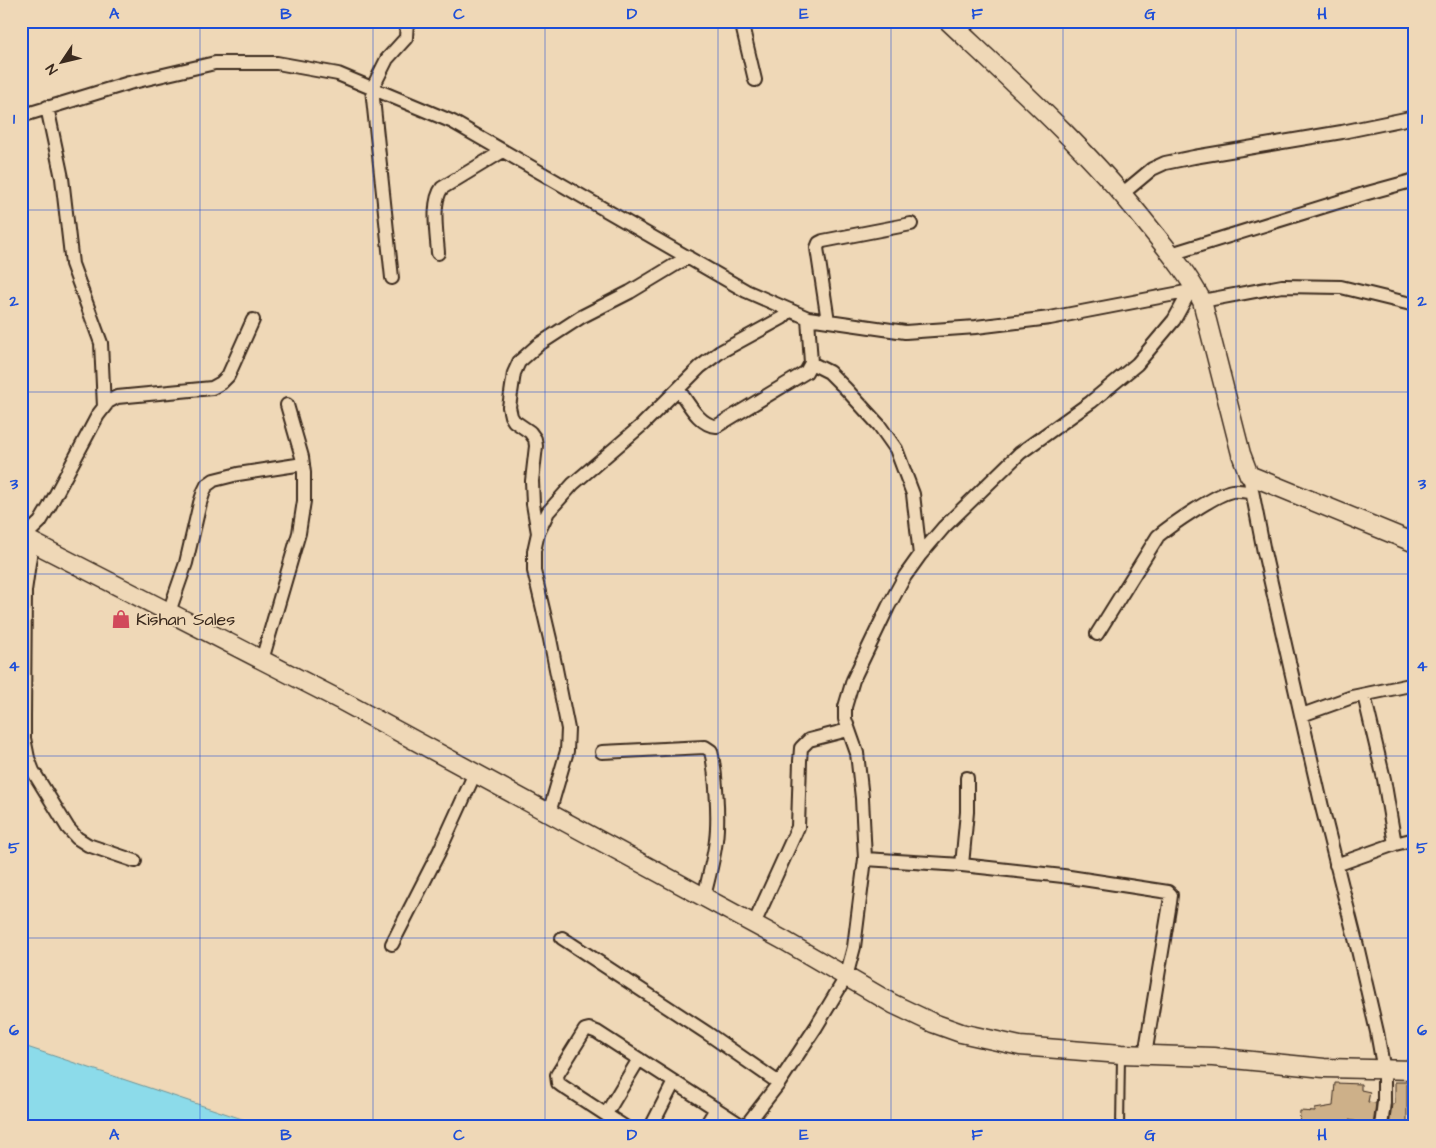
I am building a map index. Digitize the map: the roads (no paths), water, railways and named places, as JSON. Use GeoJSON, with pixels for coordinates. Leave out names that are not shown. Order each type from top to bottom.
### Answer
{"type":"FeatureCollection","features":[{"type":"Feature","properties":{"kind":"main road"},"geometry":{"type":"LineString","coordinates":[[959,25],[1074,141],[1122,194],[1171,254],[1196,294],[1250,483],[1415,542]]}},
{"type":"Feature","properties":{"kind":"main road"},"geometry":{"type":"LineString","coordinates":[[25,543],[169,612],[262,660],[754,924],[893,1004],[933,1023],[961,1033],[1020,1046],[1121,1054],[1213,1057],[1324,1068],[1384,1071],[1415,1070]]}},
{"type":"Feature","properties":{"kind":"street"},"geometry":{"type":"LineString","coordinates":[[392,278],[372,89],[387,60],[406,38],[407,21]]}},
{"type":"Feature","properties":{"kind":"street"},"geometry":{"type":"LineString","coordinates":[[741,21],[755,80]]}},
{"type":"Feature","properties":{"kind":"street"},"geometry":{"type":"LineString","coordinates":[[21,116],[129,83],[215,63],[277,63],[338,74],[453,122],[746,291],[808,318],[905,332],[1050,318],[1196,294],[1282,286],[1341,287],[1415,305]]}},
{"type":"Feature","properties":{"kind":"street"},"geometry":{"type":"LineString","coordinates":[[47,107],[62,178],[72,264],[101,343],[104,407]]}},
{"type":"Feature","properties":{"kind":"street"},"geometry":{"type":"LineString","coordinates":[[1122,194],[1152,170],[1165,163],[1342,132],[1415,117]]}},
{"type":"Feature","properties":{"kind":"street"},"geometry":{"type":"LineString","coordinates":[[438,253],[437,194],[442,188],[503,151]]}},
{"type":"Feature","properties":{"kind":"street"},"geometry":{"type":"LineString","coordinates":[[1171,254],[1415,180]]}},
{"type":"Feature","properties":{"kind":"street"},"geometry":{"type":"LineString","coordinates":[[828,321],[817,248],[819,243],[911,224]]}},
{"type":"Feature","properties":{"kind":"street"},"geometry":{"type":"LineString","coordinates":[[538,532],[533,504],[532,481],[536,446],[535,438],[530,432],[514,421],[509,407],[514,373],[519,362],[538,345],[581,317],[630,292],[688,258]]}},
{"type":"Feature","properties":{"kind":"street"},"geometry":{"type":"LineString","coordinates":[[625,1127],[562,1086],[556,1079],[585,1030],[589,1029],[597,1032],[745,1127],[779,1083],[816,1028],[846,976],[854,947],[865,859],[857,753],[845,719],[845,707],[853,680],[888,608],[905,576],[920,555],[957,514],[974,500],[1020,453],[1091,402],[1137,364],[1196,294]]}},
{"type":"Feature","properties":{"kind":"street"},"geometry":{"type":"LineString","coordinates":[[549,813],[567,751],[568,729],[534,571],[534,551],[538,532],[548,512],[574,484],[642,425],[700,367],[720,352],[768,327],[790,310]]}},
{"type":"Feature","properties":{"kind":"street"},"geometry":{"type":"LineString","coordinates":[[678,389],[700,417],[712,426],[717,426],[806,372],[811,363],[808,318]]}},
{"type":"Feature","properties":{"kind":"street"},"geometry":{"type":"LineString","coordinates":[[135,861],[88,845],[77,838],[68,828],[28,758],[24,738],[25,543],[49,507],[98,415],[108,402],[117,397],[188,392],[212,388],[221,383],[228,376],[253,320]]}},
{"type":"Feature","properties":{"kind":"street"},"geometry":{"type":"LineString","coordinates":[[811,363],[829,372],[846,388],[879,424],[896,449],[913,494],[920,555]]}},
{"type":"Feature","properties":{"kind":"street"},"geometry":{"type":"LineString","coordinates":[[262,660],[300,533],[304,501],[303,464],[287,405]]}},
{"type":"Feature","properties":{"kind":"street"},"geometry":{"type":"LineString","coordinates":[[169,612],[186,563],[200,502],[208,485],[214,480],[238,474],[303,464]]}},
{"type":"Feature","properties":{"kind":"street"},"geometry":{"type":"LineString","coordinates":[[1098,634],[1158,536],[1169,526],[1216,498],[1250,483],[1384,1071],[1382,1127]]}},
{"type":"Feature","properties":{"kind":"street"},"geometry":{"type":"LineString","coordinates":[[1302,715],[1364,695],[1415,684]]}},
{"type":"Feature","properties":{"kind":"street"},"geometry":{"type":"LineString","coordinates":[[1364,695],[1384,779],[1395,844]]}},
{"type":"Feature","properties":{"kind":"street"},"geometry":{"type":"LineString","coordinates":[[754,924],[798,827],[801,748],[809,740],[848,730]]}},
{"type":"Feature","properties":{"kind":"street"},"geometry":{"type":"LineString","coordinates":[[602,752],[705,747],[711,751],[714,761],[716,795],[716,840],[704,897]]}},
{"type":"Feature","properties":{"kind":"street"},"geometry":{"type":"LineString","coordinates":[[392,944],[439,852],[475,773]]}},
{"type":"Feature","properties":{"kind":"street"},"geometry":{"type":"LineString","coordinates":[[962,865],[967,812],[967,778]]}},
{"type":"Feature","properties":{"kind":"street"},"geometry":{"type":"LineString","coordinates":[[1336,866],[1395,844],[1415,839]]}},
{"type":"Feature","properties":{"kind":"street"},"geometry":{"type":"LineString","coordinates":[[865,859],[962,865],[1063,876],[1168,892],[1170,894],[1145,1055]]}},
{"type":"Feature","properties":{"kind":"street"},"geometry":{"type":"LineString","coordinates":[[562,938],[779,1083]]}},
{"type":"Feature","properties":{"kind":"street"},"geometry":{"type":"LineString","coordinates":[[606,1114],[639,1060]]}},
{"type":"Feature","properties":{"kind":"street"},"geometry":{"type":"LineString","coordinates":[[651,1127],[674,1082]]}},
{"type":"Feature","properties":{"kind":"street"},"geometry":{"type":"LineString","coordinates":[[706,1127],[716,1109]]}},
{"type":"Feature","properties":{"kind":"lane"},"geometry":{"type":"LineString","coordinates":[[1120,1127],[1121,1054]]}},
{"type":"Feature","properties":{"kind":"water"},"geometry":{"type":"Polygon","coordinates":[[[21,1045],[266,1127],[21,1127],[21,1045]]]}},
{"type":"Feature","properties":{"kind":"place","name":"Kishan Sales"},"geometry":{"type":"Point","coordinates":[121,619]}}]}
